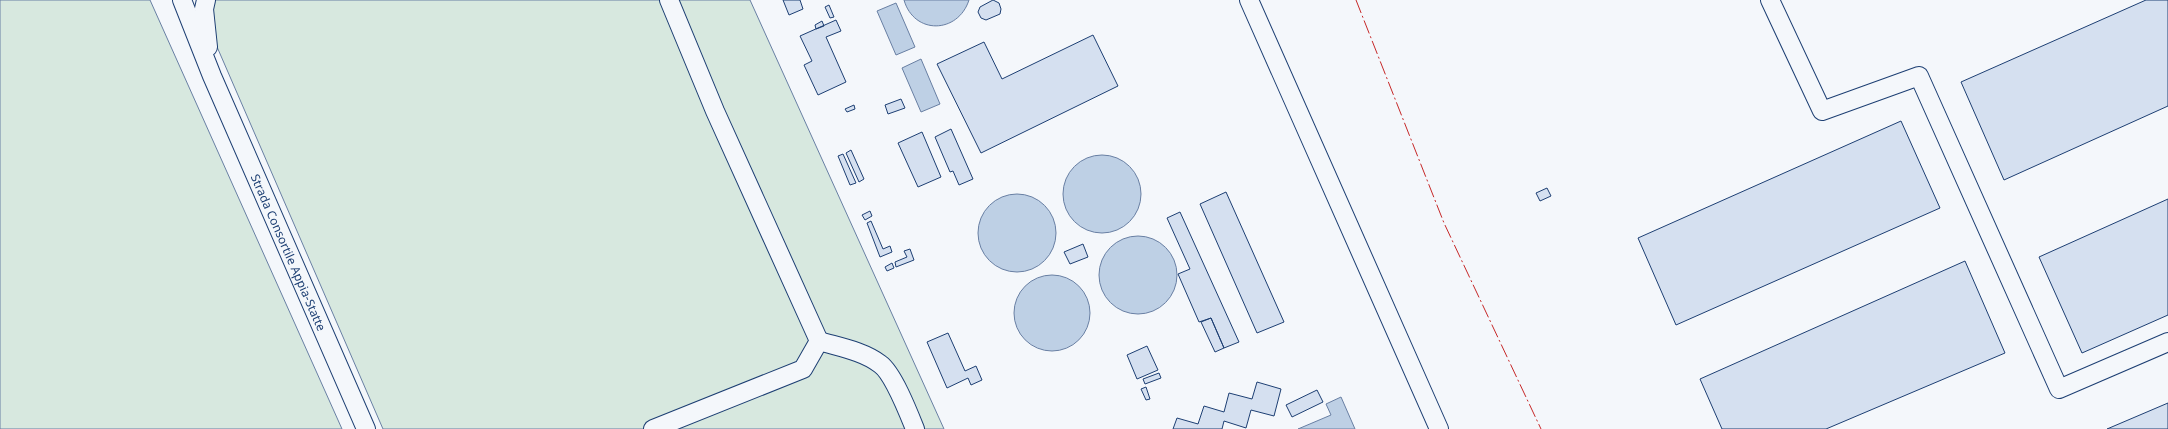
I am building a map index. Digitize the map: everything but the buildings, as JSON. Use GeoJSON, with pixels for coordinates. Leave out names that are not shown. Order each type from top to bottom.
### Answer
{"type":"FeatureCollection","features":[{"type":"Feature","properties":{"kind":"street","name":"Strada Consortile Appia-Statte"},"geometry":{"type":"LineString","coordinates":[[182,0],[212,76],[366,429]]}},
{"type":"Feature","properties":{"kind":"street","name":"Strada Consortile Appia-Statte"},"geometry":{"type":"LineString","coordinates":[[206,0],[204,9],[205,29],[212,76]]}},
{"type":"Feature","properties":{"kind":"street"},"geometry":{"type":"LineString","coordinates":[[669,0],[715,111],[819,341],[858,353],[881,364],[900,392],[915,429]]}},
{"type":"Feature","properties":{"kind":"street"},"geometry":{"type":"LineString","coordinates":[[1249,0],[1439,429]]}},
{"type":"Feature","properties":{"kind":"street"},"geometry":{"type":"LineString","coordinates":[[1770,0],[1822,111],[1919,76],[2059,389],[2168,342]]}},
{"type":"Feature","properties":{"kind":"street"},"geometry":{"type":"LineString","coordinates":[[653,429],[802,369],[819,341]]}},
{"type":"Feature","properties":{"kind":"shaded area"},"geometry":{"type":"Polygon","coordinates":[[[0,0],[150,0],[342,429],[0,429],[0,0]]]}},
{"type":"Feature","properties":{"kind":"shaded area"},"geometry":{"type":"Polygon","coordinates":[[[209,0],[750,0],[944,429],[383,429],[211,33],[209,0]]]}},
{"type":"Feature","properties":{"kind":"water"},"geometry":{"type":"Polygon","coordinates":[[[904,0],[969,0],[963,11],[956,19],[946,24],[936,26],[917,20],[909,11],[904,0]]]}},
{"type":"Feature","properties":{"kind":"water"},"geometry":{"type":"Polygon","coordinates":[[[896,3],[915,47],[896,55],[877,11],[896,3]]]}},
{"type":"Feature","properties":{"kind":"water"},"geometry":{"type":"Polygon","coordinates":[[[921,59],[940,104],[921,112],[902,68],[921,59]]]}},
{"type":"Feature","properties":{"kind":"water"},"geometry":{"type":"Polygon","coordinates":[[[1102,155],[1117,158],[1129,167],[1138,179],[1141,194],[1138,209],[1129,221],[1117,230],[1102,233],[1087,230],[1075,221],[1066,209],[1063,194],[1066,179],[1075,167],[1087,158],[1102,155]]]}},
{"type":"Feature","properties":{"kind":"water"},"geometry":{"type":"Polygon","coordinates":[[[1017,194],[1032,197],[1044,206],[1053,218],[1056,233],[1053,248],[1044,260],[1032,269],[1017,272],[1002,269],[990,260],[981,248],[978,233],[981,218],[990,206],[1002,197],[1017,194]]]}},
{"type":"Feature","properties":{"kind":"water"},"geometry":{"type":"Polygon","coordinates":[[[1138,236],[1153,239],[1165,248],[1174,260],[1177,275],[1174,290],[1165,302],[1153,311],[1138,314],[1123,311],[1111,302],[1102,290],[1099,275],[1102,260],[1111,248],[1123,239],[1138,236]]]}},
{"type":"Feature","properties":{"kind":"water"},"geometry":{"type":"Polygon","coordinates":[[[1044,275],[1060,275],[1073,281],[1084,292],[1090,305],[1088,328],[1073,345],[1060,351],[1044,351],[1031,345],[1016,328],[1014,321],[1014,305],[1020,292],[1037,277],[1044,275]]]}},
{"type":"Feature","properties":{"kind":"water"},"geometry":{"type":"Polygon","coordinates":[[[1341,397],[1355,429],[1298,429],[1331,415],[1326,404],[1341,397]]]}},
{"type":"Feature","properties":{"kind":"power"},"geometry":{"type":"LineString","coordinates":[[1356,0],[1444,223],[1541,429]]}}]}
